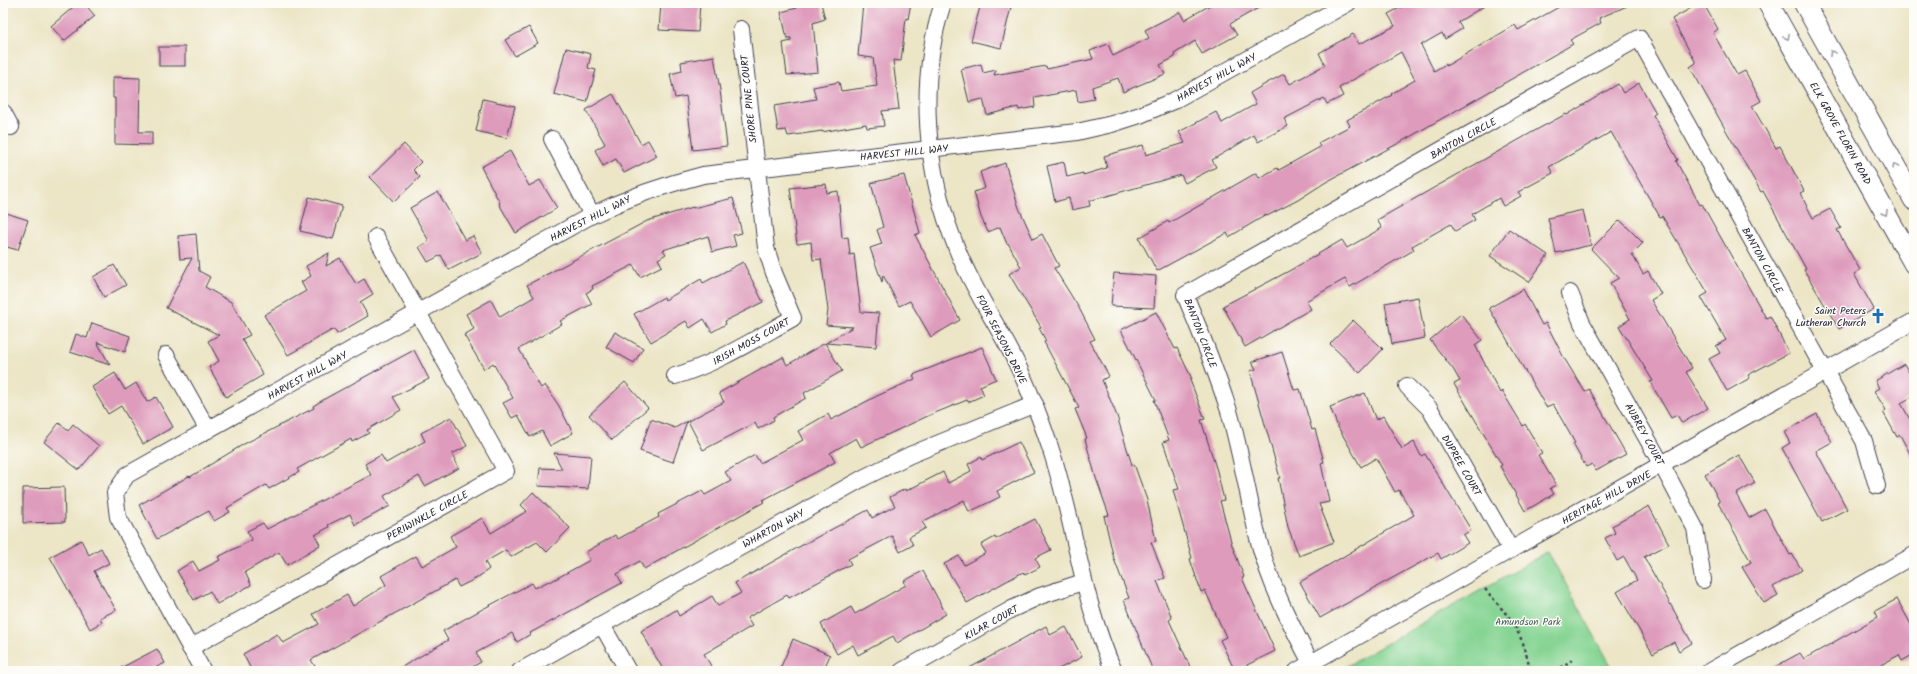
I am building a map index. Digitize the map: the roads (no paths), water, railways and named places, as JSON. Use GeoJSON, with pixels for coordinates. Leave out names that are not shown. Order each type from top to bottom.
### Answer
{"type":"FeatureCollection","features":[{"type":"Feature","properties":{"kind":"main road","name":"ELK GROVE FLORIN ROAD"},"geometry":{"type":"LineString","coordinates":[[1768,3],[1914,264]]}},
{"type":"Feature","properties":{"kind":"main road"},"geometry":{"type":"LineString","coordinates":[[1804,3],[1914,200]]}},
{"type":"Feature","properties":{"kind":"street","name":"FOUR SEASONS DRIVE"},"geometry":{"type":"LineString","coordinates":[[943,3],[932,46],[928,90],[930,149],[942,208],[957,250],[1012,354],[1035,404],[1052,451],[1064,496],[1083,582],[1114,671]]}},
{"type":"Feature","properties":{"kind":"street","name":"HARVEST HILL WAY"},"geometry":{"type":"LineString","coordinates":[[203,671],[118,517],[115,493],[127,476],[592,215],[630,197],[666,184],[703,175],[1077,132],[1112,124],[1140,115],[1173,101],[1348,3]]}},
{"type":"Feature","properties":{"kind":"street","name":"SHORE PINE COURT"},"geometry":{"type":"LineString","coordinates":[[741,29],[756,168]]}},
{"type":"Feature","properties":{"kind":"street","name":"BANTON CIRCLE"},"geometry":{"type":"LineString","coordinates":[[1311,663],[1288,618],[1258,539],[1229,412],[1210,356],[1185,295],[1639,38],[1864,441],[1877,486]]}},
{"type":"Feature","properties":{"kind":"street"},"geometry":{"type":"LineString","coordinates":[[3,112],[11,127]]}},
{"type":"Feature","properties":{"kind":"street"},"geometry":{"type":"LineString","coordinates":[[552,139],[592,215]]}},
{"type":"Feature","properties":{"kind":"street","name":"IRISH MOSS COURT"},"geometry":{"type":"LineString","coordinates":[[675,376],[699,369],[722,358],[793,318],[774,273],[766,248],[756,168]]}},
{"type":"Feature","properties":{"kind":"street"},"geometry":{"type":"LineString","coordinates":[[376,237],[418,313]]}},
{"type":"Feature","properties":{"kind":"street","name":"AUBREY COURT"},"geometry":{"type":"LineString","coordinates":[[1570,293],[1582,323],[1662,465],[1695,528],[1703,580]]}},
{"type":"Feature","properties":{"kind":"street","name":"PERIWINKLE CIRCLE"},"geometry":{"type":"LineString","coordinates":[[190,648],[506,471],[418,313]]}},
{"type":"Feature","properties":{"kind":"street","name":"HERITAGE HILL DRIVE"},"geometry":{"type":"LineString","coordinates":[[1297,671],[1826,373],[1914,321]]}},
{"type":"Feature","properties":{"kind":"street"},"geometry":{"type":"LineString","coordinates":[[166,355],[208,430]]}},
{"type":"Feature","properties":{"kind":"street","name":"DUPREE COURT"},"geometry":{"type":"LineString","coordinates":[[1407,386],[1430,409],[1511,550]]}},
{"type":"Feature","properties":{"kind":"street","name":"WHARTON WAY"},"geometry":{"type":"LineString","coordinates":[[520,671],[865,477],[910,455],[1035,404]]}},
{"type":"Feature","properties":{"kind":"street"},"geometry":{"type":"LineString","coordinates":[[1710,671],[1735,665],[1914,555]]}},
{"type":"Feature","properties":{"kind":"street","name":"KILAR COURT"},"geometry":{"type":"LineString","coordinates":[[902,671],[1012,609],[1040,596],[1083,582]]}},
{"type":"Feature","properties":{"kind":"street"},"geometry":{"type":"LineString","coordinates":[[602,625],[628,671]]}},
{"type":"Feature","properties":{"kind":"place","name":"Saint Peters Lutheran Church"},"geometry":{"type":"Point","coordinates":[1878,316]}},
{"type":"Feature","properties":{"kind":"park label","name":"Amundson Park"},"geometry":{"type":"Point","coordinates":[1528,621]}}]}
